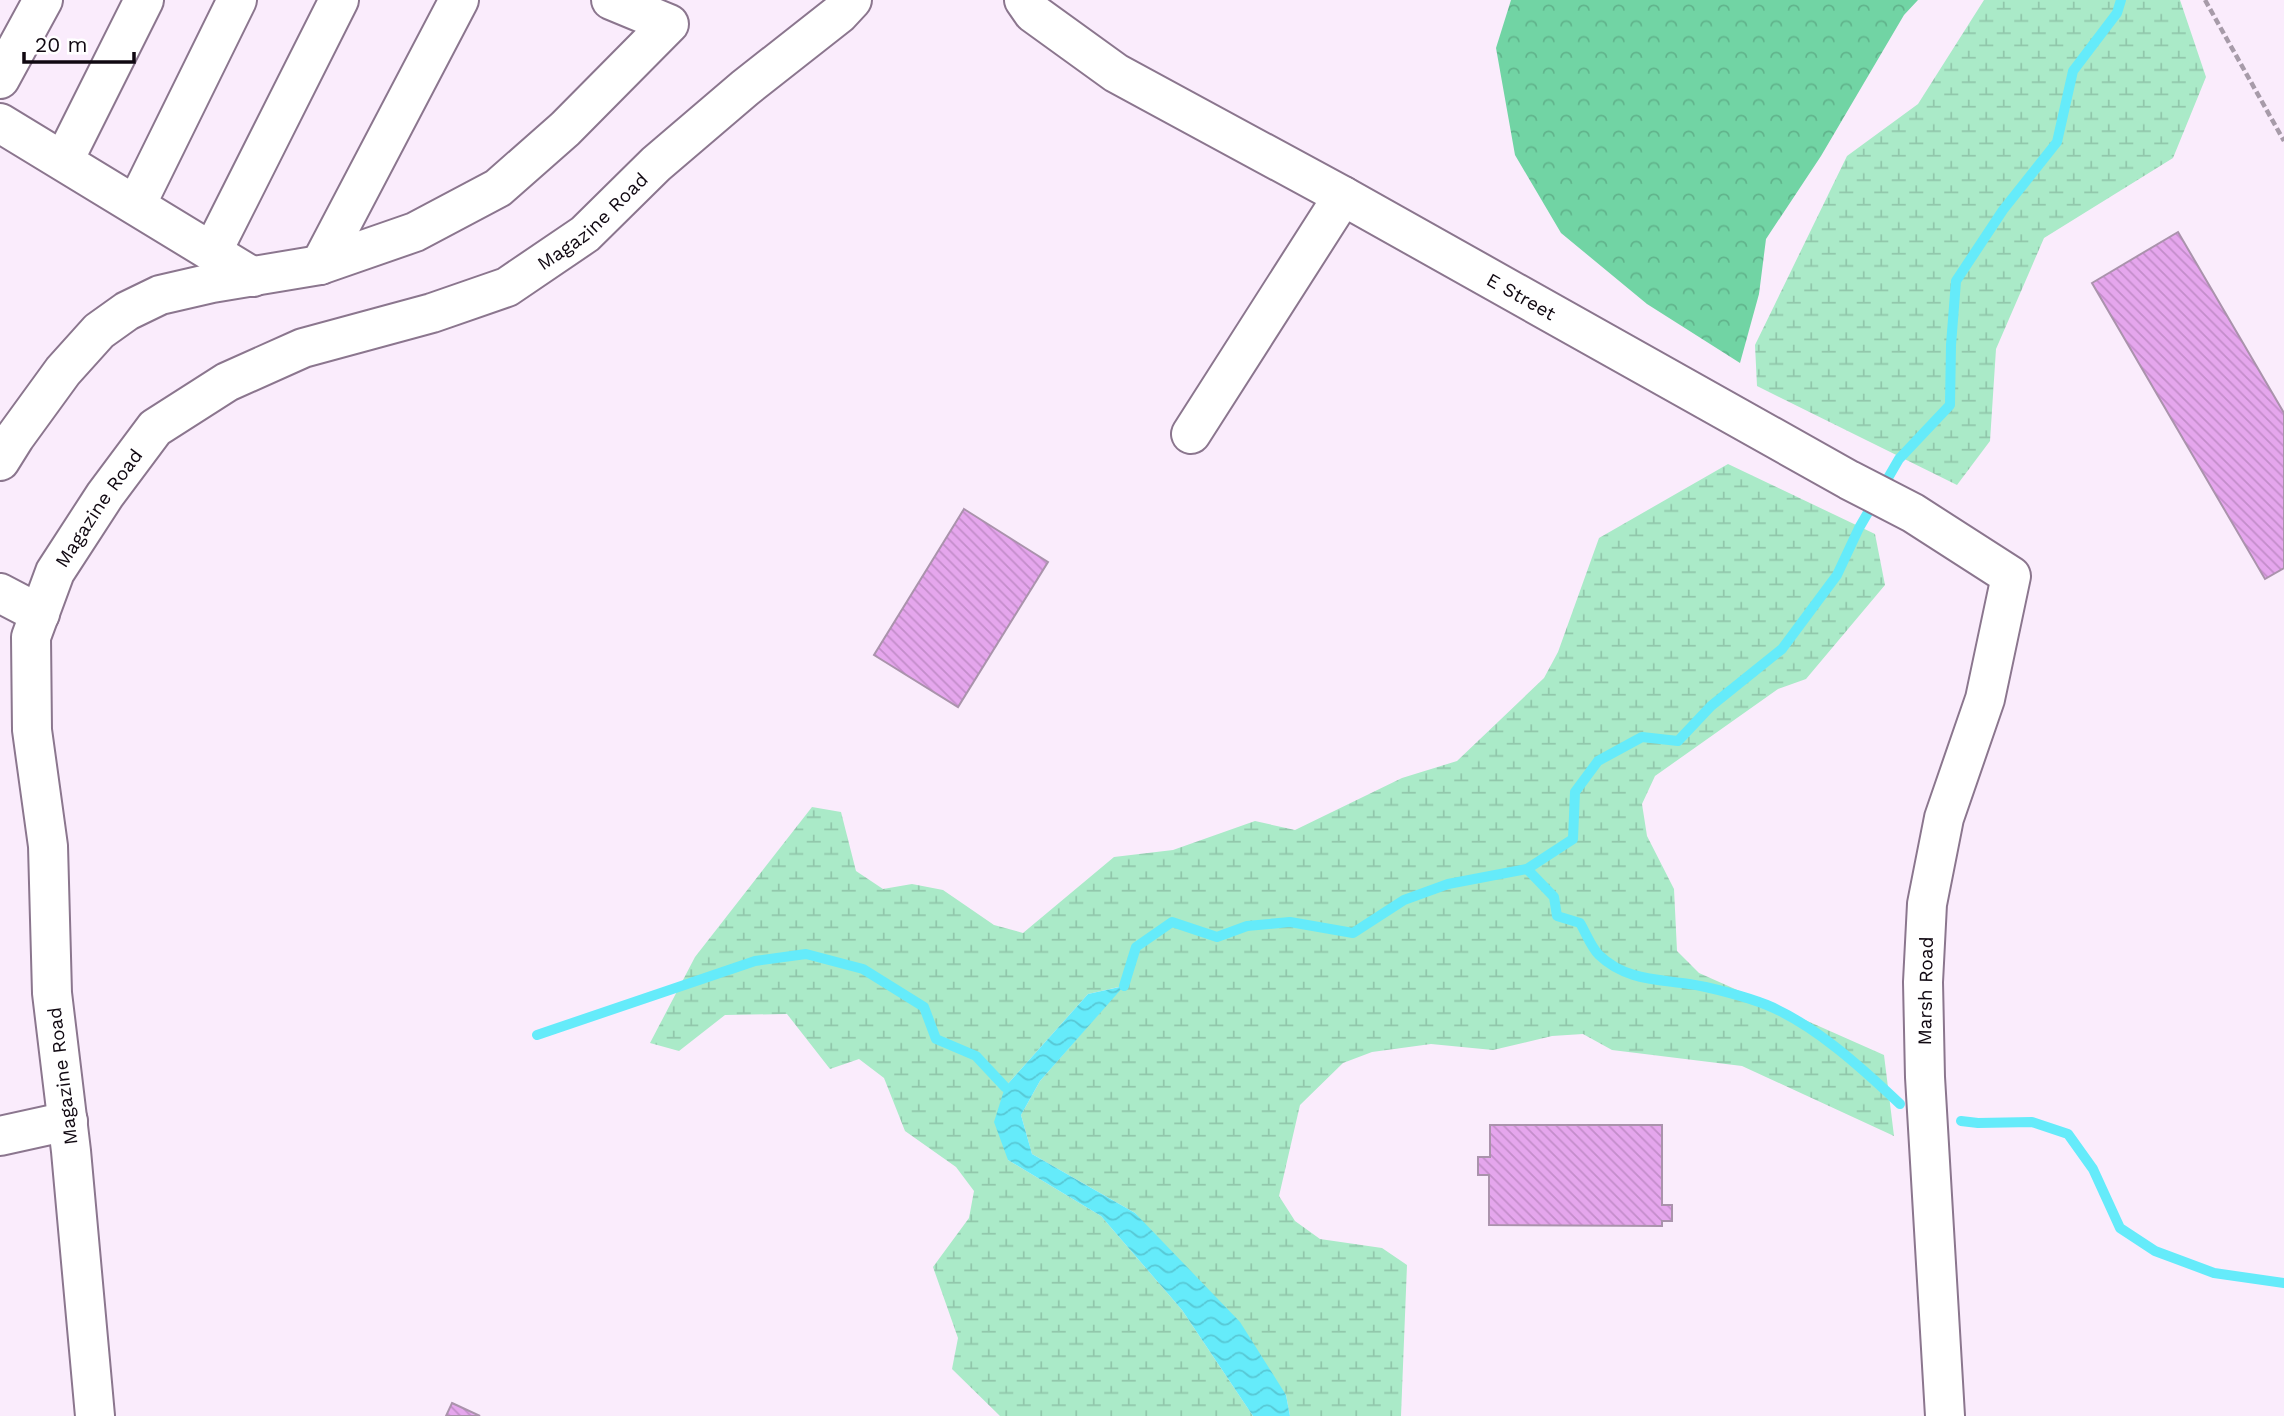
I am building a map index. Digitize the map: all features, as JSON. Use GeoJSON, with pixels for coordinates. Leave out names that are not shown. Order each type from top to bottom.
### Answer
{"type":"FeatureCollection","features":[{"type":"Feature","properties":{"kind":"street"},"geometry":{"type":"LineString","coordinates":[[0,79],[43,0]]}},
{"type":"Feature","properties":{"kind":"street"},"geometry":{"type":"LineString","coordinates":[[64,160],[144,0]]}},
{"type":"Feature","properties":{"kind":"street"},"geometry":{"type":"LineString","coordinates":[[136,205],[237,0]]}},
{"type":"Feature","properties":{"kind":"street"},"geometry":{"type":"LineString","coordinates":[[212,252],[340,0]]}},
{"type":"Feature","properties":{"kind":"street"},"geometry":{"type":"LineString","coordinates":[[320,265],[459,0]]}},
{"type":"Feature","properties":{"kind":"street"},"geometry":{"type":"LineString","coordinates":[[611,0],[679,12]]}},
{"type":"Feature","properties":{"kind":"street","name":"Magazine Road"},"geometry":{"type":"LineString","coordinates":[[95,1416],[68,1121],[52,993],[48,846],[32,730],[31,637],[55,572],[105,495],[155,428],[227,382],[303,348],[432,313],[507,288],[585,234],[656,164],[744,88],[839,15],[852,0]]}},
{"type":"Feature","properties":{"kind":"street","name":"E Street"},"geometry":{"type":"LineString","coordinates":[[994,0],[1029,7],[1116,73],[1342,196],[1849,481],[1913,513],[2011,576]]}},
{"type":"Feature","properties":{"kind":"street"},"geometry":{"type":"LineString","coordinates":[[0,461],[63,371],[99,331],[127,311],[160,295],[320,265],[415,232],[498,188],[565,129],[679,12]]}},
{"type":"Feature","properties":{"kind":"street"},"geometry":{"type":"LineString","coordinates":[[0,123],[253,277]]}},
{"type":"Feature","properties":{"kind":"street"},"geometry":{"type":"LineString","coordinates":[[1191,435],[1342,196]]}},
{"type":"Feature","properties":{"kind":"street","name":"Marsh Road"},"geometry":{"type":"LineString","coordinates":[[1945,1416],[1925,1077],[1923,982],[1927,904],[1944,818],[1985,699],[2011,576]]}},
{"type":"Feature","properties":{"kind":"street"},"geometry":{"type":"LineString","coordinates":[[0,593],[40,614]]}},
{"type":"Feature","properties":{"kind":"street"},"geometry":{"type":"LineString","coordinates":[[0,1136],[68,1121]]}},
{"type":"Feature","properties":{"kind":"path"},"geometry":{"type":"LineString","coordinates":[[2205,0],[2284,142]]}},
{"type":"Feature","properties":{"kind":"green space"},"geometry":{"type":"Polygon","coordinates":[[[1511,0],[1918,0],[1904,15],[1821,156],[1766,239],[1759,294],[1740,363],[1647,304],[1561,233],[1515,155],[1496,48],[1511,0]]]}},
{"type":"Feature","properties":{"kind":"green space"},"geometry":{"type":"Polygon","coordinates":[[[1984,0],[2180,0],[2206,77],[2173,158],[2044,238],[1996,349],[1990,441],[1957,485],[1757,386],[1755,345],[1847,156],[1918,104],[1984,0]]]}},
{"type":"Feature","properties":{"kind":"green space"},"geometry":{"type":"Polygon","coordinates":[[[1728,464],[1875,534],[1885,585],[1806,679],[1778,689],[1655,776],[1642,804],[1647,836],[1674,889],[1677,951],[1699,973],[1884,1055],[1894,1136],[1742,1066],[1612,1050],[1583,1034],[1552,1036],[1493,1050],[1431,1044],[1372,1052],[1343,1063],[1300,1105],[1279,1196],[1295,1221],[1320,1239],[1382,1248],[1407,1265],[1401,1416],[1290,1416],[1286,1395],[1135,1213],[1032,1154],[1021,1115],[1040,1081],[1123,986],[1088,994],[1005,1087],[1008,1160],[1101,1216],[1182,1310],[1253,1416],[1000,1416],[952,1369],[958,1338],[933,1267],[969,1218],[974,1191],[956,1167],[905,1131],[884,1078],[859,1059],[830,1069],[787,1014],[725,1015],[679,1051],[650,1043],[695,957],[812,807],[841,812],[856,871],[883,889],[912,884],[943,890],[994,925],[1023,933],[1114,857],[1173,850],[1255,821],[1295,830],[1402,778],[1457,761],[1544,678],[1558,652],[1599,538],[1728,464]]]}},
{"type":"Feature","properties":{"kind":"water"},"geometry":{"type":"Polygon","coordinates":[[[1124,986],[1040,1081],[1021,1115],[1032,1154],[1135,1213],[1240,1322],[1286,1395],[1290,1416],[1253,1416],[1182,1310],[1101,1216],[1008,1160],[994,1122],[1005,1087],[1088,994],[1124,986]]]}},
{"type":"Feature","properties":{"kind":"building"},"geometry":{"type":"Polygon","coordinates":[[[2178,232],[2284,413],[2284,568],[2265,579],[2092,283],[2178,232]]]}},
{"type":"Feature","properties":{"kind":"building"},"geometry":{"type":"Polygon","coordinates":[[[964,509],[1048,562],[958,707],[874,655],[964,509]]]}},
{"type":"Feature","properties":{"kind":"building"},"geometry":{"type":"Polygon","coordinates":[[[1490,1125],[1662,1125],[1662,1205],[1672,1205],[1672,1221],[1662,1221],[1662,1226],[1489,1225],[1489,1175],[1478,1175],[1478,1157],[1490,1157],[1490,1125]]]}},
{"type":"Feature","properties":{"kind":"building"},"geometry":{"type":"Polygon","coordinates":[[[452,1403],[480,1416],[446,1416],[452,1403]]]}},
{"type":"Feature","properties":{"kind":"waterway"},"geometry":{"type":"LineString","coordinates":[[1124,986],[1136,947],[1172,922],[1217,937],[1247,926],[1290,922],[1353,933],[1404,900],[1448,884],[1527,869],[1573,839],[1575,792],[1598,761],[1642,737],[1678,741],[1711,706],[1782,649],[1837,575],[1859,528],[1899,459],[1950,405],[1956,281],[2003,210],[2057,142],[2073,71],[2117,13],[2121,0]]}},
{"type":"Feature","properties":{"kind":"waterway"},"geometry":{"type":"LineString","coordinates":[[1527,869],[1554,897],[1557,916],[1580,923],[1596,952],[1609,963],[1641,977],[1698,985],[1767,1005],[1803,1024],[1837,1048],[1900,1104]]}},
{"type":"Feature","properties":{"kind":"waterway"},"geometry":{"type":"LineString","coordinates":[[537,1035],[755,961],[806,954],[863,969],[924,1007],[936,1039],[976,1056],[1005,1087]]}},
{"type":"Feature","properties":{"kind":"waterway"},"geometry":{"type":"LineString","coordinates":[[1961,1121],[2032,1122],[2068,1134],[2093,1169],[2120,1228],[2155,1251],[2214,1273],[2284,1283]]}}]}
